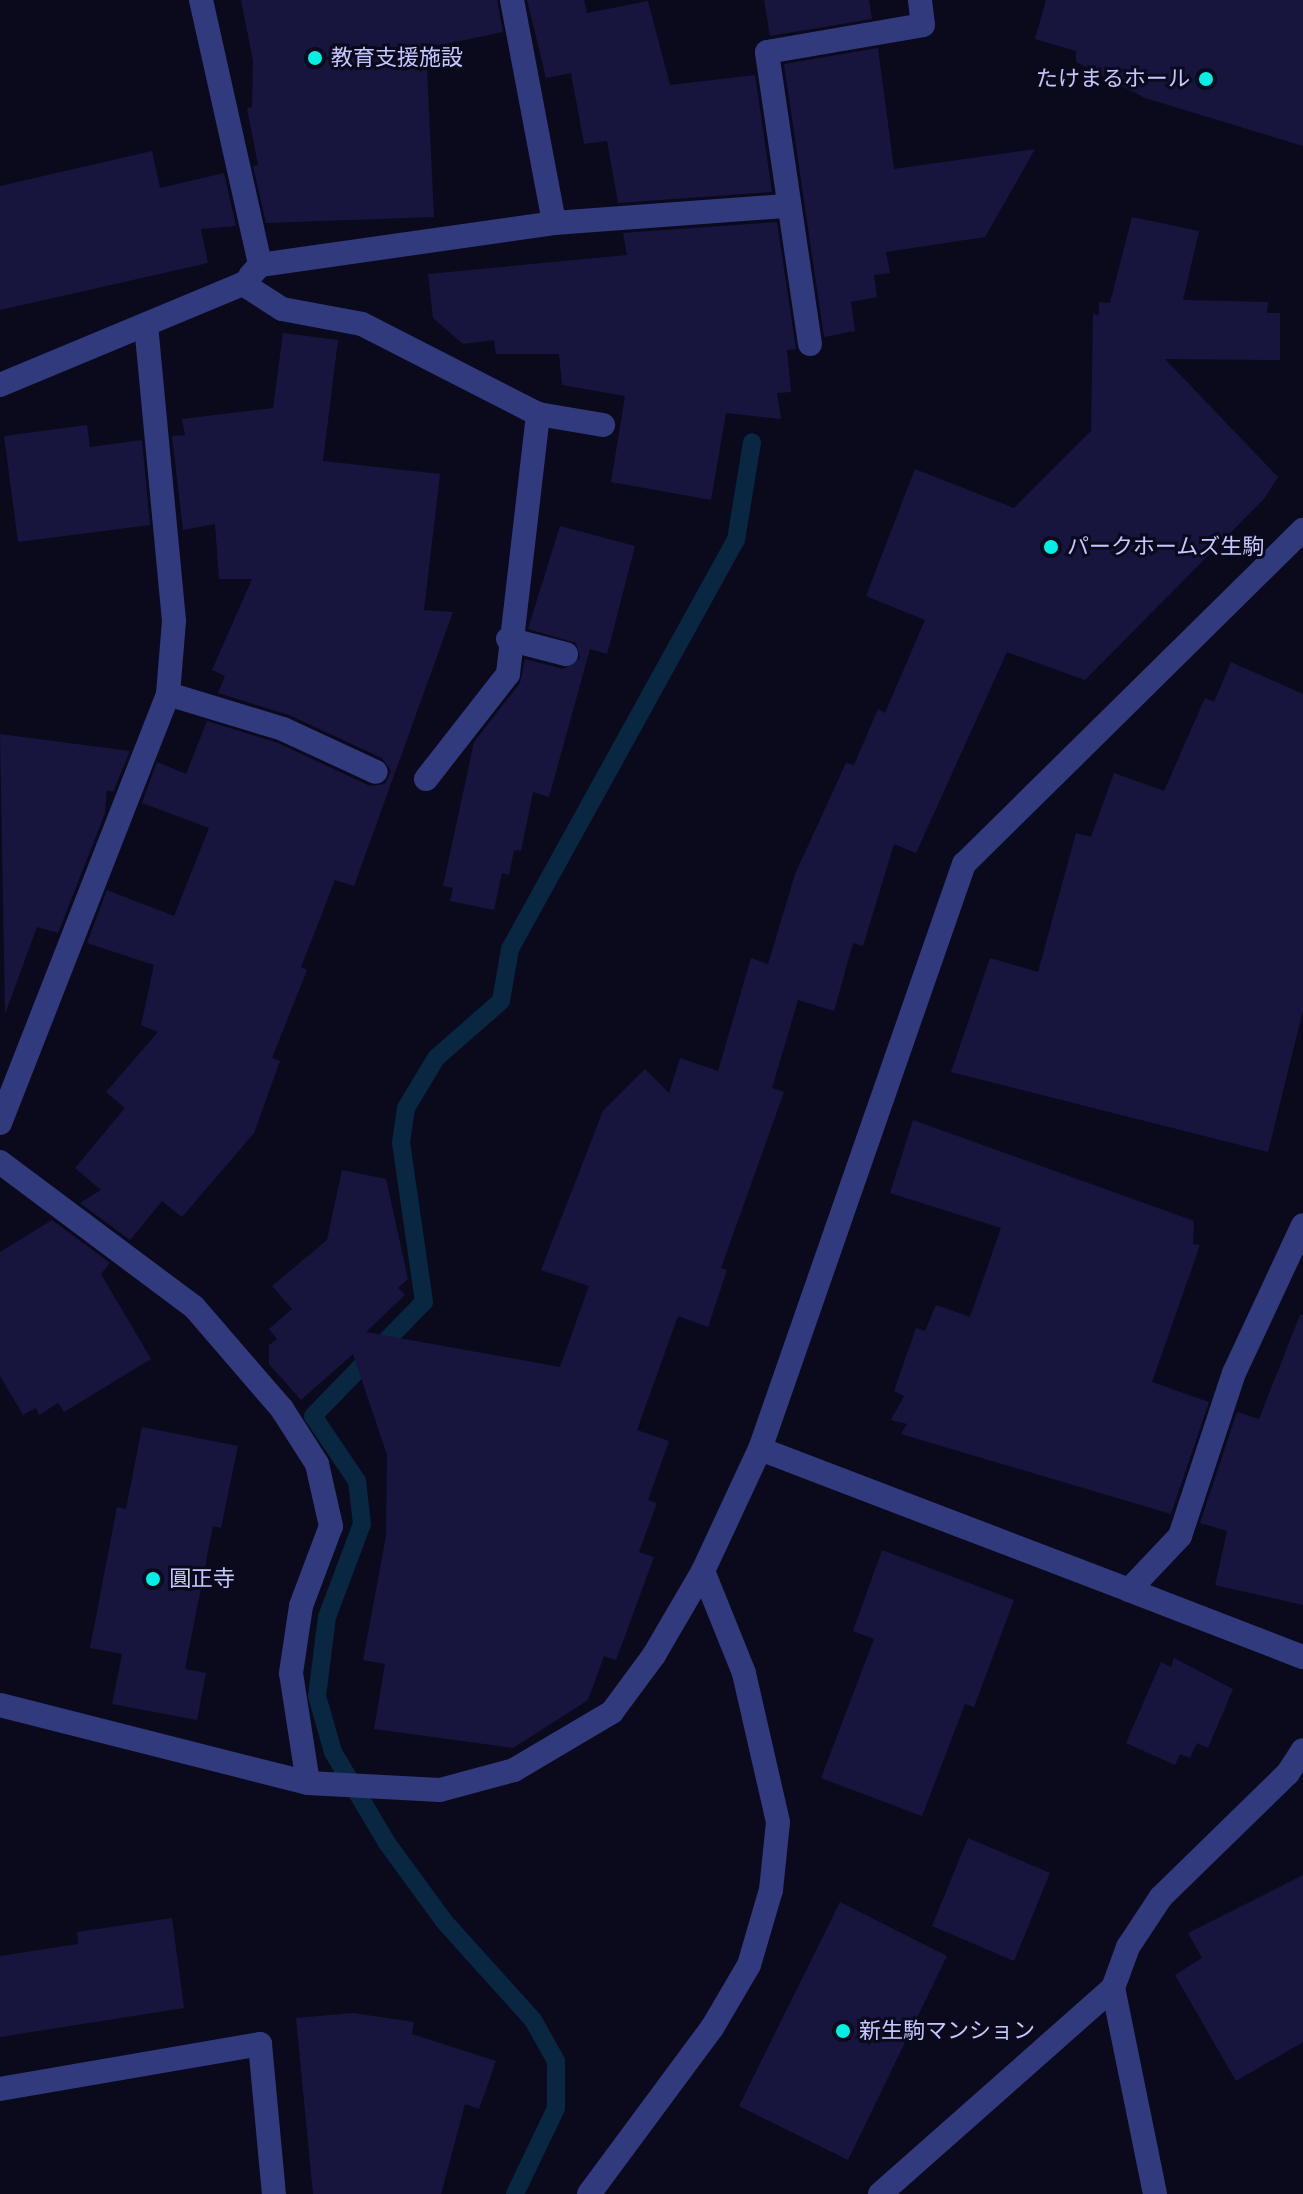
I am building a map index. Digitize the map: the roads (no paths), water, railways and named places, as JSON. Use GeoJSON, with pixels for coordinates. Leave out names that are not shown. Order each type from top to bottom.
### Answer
{"type":"FeatureCollection","features":[{"type":"Feature","properties":{"kind":"street"},"geometry":{"type":"LineString","coordinates":[[201,0],[260,265]]}},
{"type":"Feature","properties":{"kind":"street"},"geometry":{"type":"LineString","coordinates":[[512,0],[554,223]]}},
{"type":"Feature","properties":{"kind":"street"},"geometry":{"type":"LineString","coordinates":[[810,344],[767,52],[923,25],[920,0]]}},
{"type":"Feature","properties":{"kind":"street"},"geometry":{"type":"LineString","coordinates":[[0,385],[243,284],[260,265],[554,223],[788,206]]}},
{"type":"Feature","properties":{"kind":"street"},"geometry":{"type":"LineString","coordinates":[[243,284],[282,309],[362,324],[538,414],[603,425]]}},
{"type":"Feature","properties":{"kind":"street"},"geometry":{"type":"LineString","coordinates":[[0,1123],[168,694],[174,621],[146,324]]}},
{"type":"Feature","properties":{"kind":"street"},"geometry":{"type":"LineString","coordinates":[[426,779],[508,674],[508,639],[538,414]]}},
{"type":"Feature","properties":{"kind":"street"},"geometry":{"type":"LineString","coordinates":[[0,1705],[308,1783],[440,1790],[514,1770],[576,1738],[612,1712],[654,1655],[703,1571],[760,1449],[964,864],[1303,530]]}},
{"type":"Feature","properties":{"kind":"street"},"geometry":{"type":"LineString","coordinates":[[508,639],[566,654]]}},
{"type":"Feature","properties":{"kind":"street"},"geometry":{"type":"LineString","coordinates":[[168,694],[283,729],[376,772]]}},
{"type":"Feature","properties":{"kind":"street"},"geometry":{"type":"LineString","coordinates":[[0,1162],[194,1307],[282,1409],[317,1464],[331,1526],[301,1606],[291,1673],[308,1783]]}},
{"type":"Feature","properties":{"kind":"street"},"geometry":{"type":"LineString","coordinates":[[1129,1590],[1180,1536],[1234,1373],[1303,1225]]}},
{"type":"Feature","properties":{"kind":"street"},"geometry":{"type":"LineString","coordinates":[[760,1449],[1303,1657]]}},
{"type":"Feature","properties":{"kind":"street"},"geometry":{"type":"LineString","coordinates":[[589,2194],[719,2015],[749,1965],[771,1890],[778,1822],[744,1673],[703,1571]]}},
{"type":"Feature","properties":{"kind":"street"},"geometry":{"type":"LineString","coordinates":[[880,2194],[1113,1988],[1128,1947],[1161,1897],[1288,1773],[1303,1750]]}},
{"type":"Feature","properties":{"kind":"street"},"geometry":{"type":"LineString","coordinates":[[1113,1988],[1155,2194]]}},
{"type":"Feature","properties":{"kind":"street"},"geometry":{"type":"LineString","coordinates":[[0,2089],[260,2044],[274,2194]]}},
{"type":"Feature","properties":{"kind":"waterway"},"geometry":{"type":"LineString","coordinates":[[515,2194],[556,2108],[556,2061],[533,2020],[444,1921],[387,1843],[333,1752],[317,1696],[327,1617],[362,1524],[357,1481],[313,1416],[424,1302],[401,1143],[406,1108],[436,1058],[501,1001],[510,949],[736,540],[752,442]]}},
{"type":"Feature","properties":{"kind":"place","name":"教育支援施設"},"geometry":{"type":"Point","coordinates":[315,58]}},
{"type":"Feature","properties":{"kind":"place","name":"たけまるホール"},"geometry":{"type":"Point","coordinates":[1206,79]}},
{"type":"Feature","properties":{"kind":"place","name":"パークホームズ生駒"},"geometry":{"type":"Point","coordinates":[1051,547]}},
{"type":"Feature","properties":{"kind":"place","name":"圓正寺"},"geometry":{"type":"Point","coordinates":[153,1579]}},
{"type":"Feature","properties":{"kind":"place","name":"新生駒マンション"},"geometry":{"type":"Point","coordinates":[843,2031]}}]}
